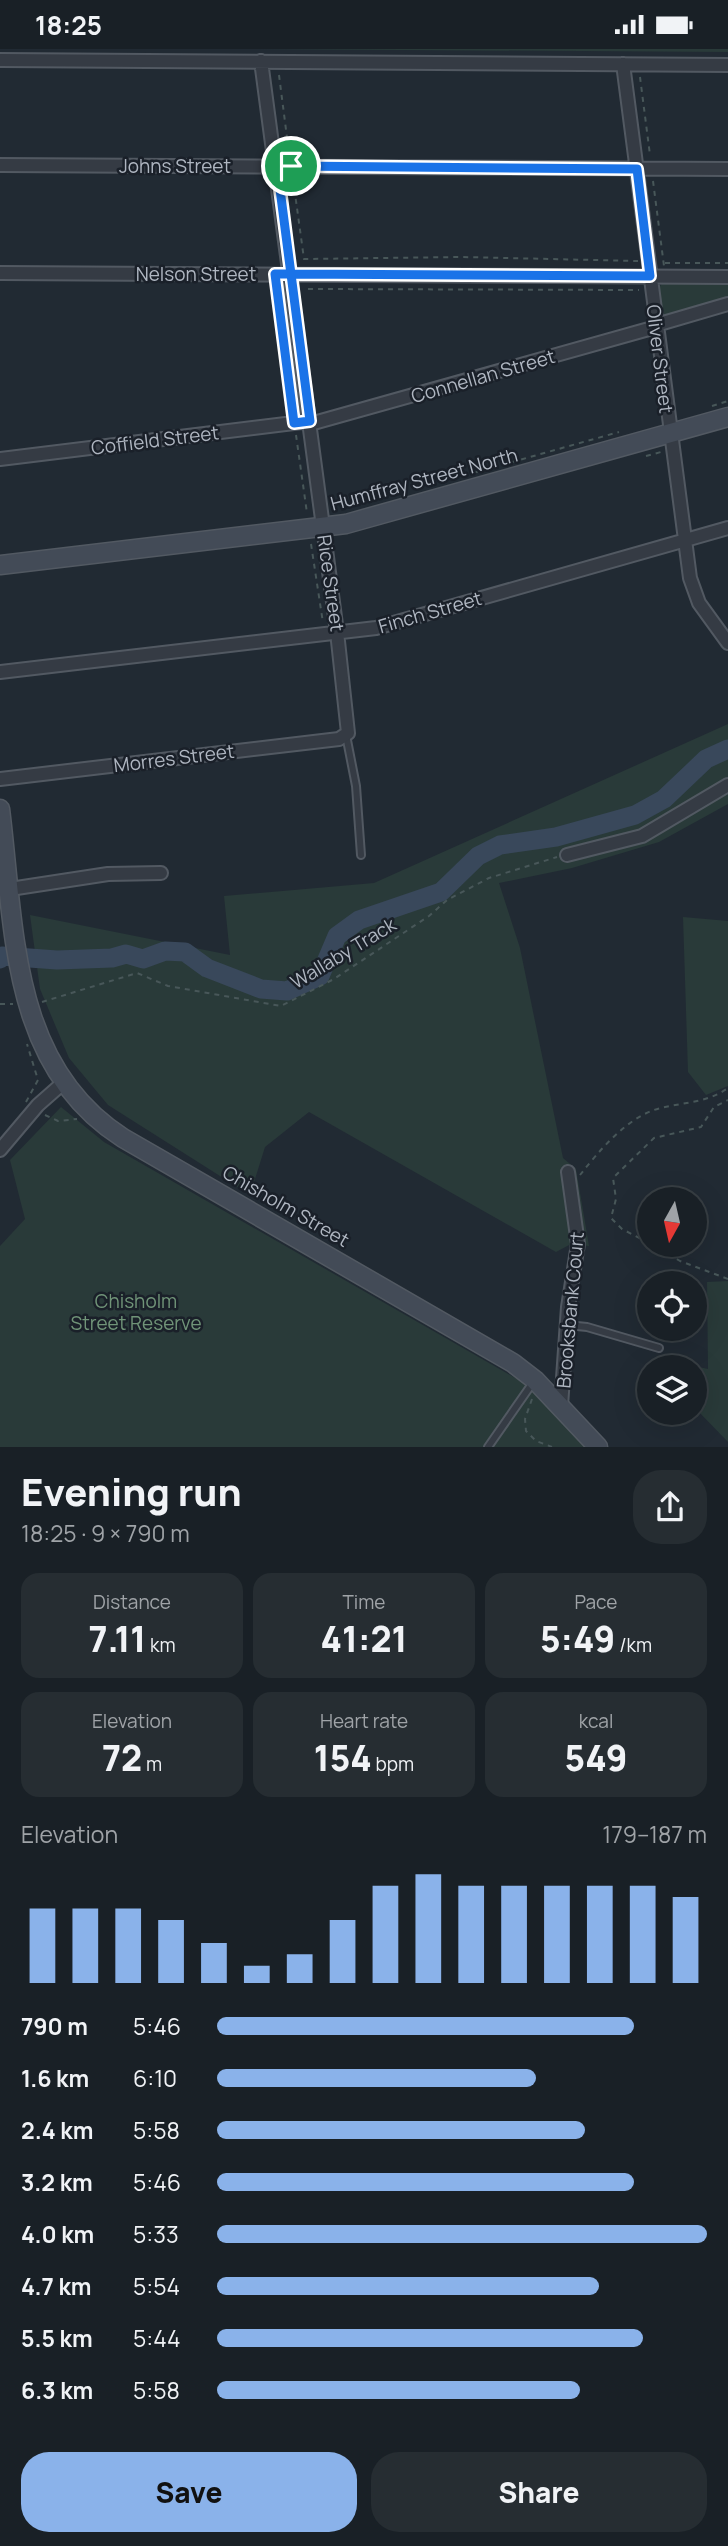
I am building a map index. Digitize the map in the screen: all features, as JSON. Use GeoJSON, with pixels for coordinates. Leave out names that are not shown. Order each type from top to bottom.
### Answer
{"type":"FeatureCollection","features":[{"type":"Feature","properties":{"kind":"street"},"geometry":{"type":"LineString","coordinates":[[0,60],[728,65]]}},
{"type":"Feature","properties":{"kind":"street","name":"Rice Street"},"geometry":{"type":"LineString","coordinates":[[261,61],[349,724],[346,735]]}},
{"type":"Feature","properties":{"kind":"street","name":"Oliver Street"},"geometry":{"type":"LineString","coordinates":[[623,64],[684,540],[695,594],[727,639]]}},
{"type":"Feature","properties":{"kind":"street","name":"Johns Street"},"geometry":{"type":"LineString","coordinates":[[0,166],[728,169]]}},
{"type":"Feature","properties":{"kind":"street","name":"Nelson Street"},"geometry":{"type":"LineString","coordinates":[[0,273],[728,277]]}},
{"type":"Feature","properties":{"kind":"street","name":"Connellan Street"},"geometry":{"type":"LineString","coordinates":[[310,423],[728,304]]}},
{"type":"Feature","properties":{"kind":"street","name":"Humffray Street North"},"geometry":{"type":"LineString","coordinates":[[0,565],[323,527],[372,518],[728,417]]}},
{"type":"Feature","properties":{"kind":"street","name":"Coffield Street"},"geometry":{"type":"LineString","coordinates":[[0,459],[310,423]]}},
{"type":"Feature","properties":{"kind":"street","name":"Finch Street"},"geometry":{"type":"LineString","coordinates":[[0,672],[376,628],[728,527]]}},
{"type":"Feature","properties":{"kind":"street","name":"Morres Street"},"geometry":{"type":"LineString","coordinates":[[0,779],[338,739],[346,735]]}},
{"type":"Feature","properties":{"kind":"street"},"geometry":{"type":"LineString","coordinates":[[567,855],[642,836],[728,785]]}},
{"type":"Feature","properties":{"kind":"street","name":"Chisholm Street"},"geometry":{"type":"LineString","coordinates":[[0,809],[27,1005],[47,1058],[63,1083],[84,1107],[123,1137],[502,1357],[535,1380],[598,1447]]}},
{"type":"Feature","properties":{"kind":"street"},"geometry":{"type":"LineString","coordinates":[[10,889],[103,874],[161,873]]}},
{"type":"Feature","properties":{"kind":"street"},"geometry":{"type":"LineString","coordinates":[[0,1150],[36,1108],[63,1083]]}},
{"type":"Feature","properties":{"kind":"street","name":"Brooksbank Court"},"geometry":{"type":"LineString","coordinates":[[561,1406],[567,1325],[578,1244],[568,1172]]}},
{"type":"Feature","properties":{"kind":"lane","name":"Rice Street"},"geometry":{"type":"LineString","coordinates":[[346,735],[356,786],[361,855]]}},
{"type":"Feature","properties":{"kind":"lane"},"geometry":{"type":"LineString","coordinates":[[567,1325],[583,1326],[659,1348]]}},
{"type":"Feature","properties":{"kind":"lane"},"geometry":{"type":"LineString","coordinates":[[488,1447],[535,1380]]}},
{"type":"Feature","properties":{"kind":"path"},"geometry":{"type":"LineString","coordinates":[[279,74],[304,259],[463,257],[638,261]]}},
{"type":"Feature","properties":{"kind":"path"},"geometry":{"type":"LineString","coordinates":[[640,76],[665,270]]}},
{"type":"Feature","properties":{"kind":"path"},"geometry":{"type":"LineString","coordinates":[[664,263],[728,263]]}},
{"type":"Feature","properties":{"kind":"path"},"geometry":{"type":"LineString","coordinates":[[275,274],[307,514]]}},
{"type":"Feature","properties":{"kind":"path"},"geometry":{"type":"LineString","coordinates":[[308,289],[639,290]]}},
{"type":"Feature","properties":{"kind":"path"},"geometry":{"type":"LineString","coordinates":[[311,544],[323,624]]}},
{"type":"Feature","properties":{"kind":"path","name":"Wallaby Track"},"geometry":{"type":"LineString","coordinates":[[0,1004],[36,1006],[51,997],[137,973],[168,986],[281,1006],[334,979],[429,916],[447,900],[489,879],[567,855]]}},
{"type":"Feature","properties":{"kind":"path"},"geometry":{"type":"LineString","coordinates":[[26,1042],[38,1080],[24,1101],[55,1120],[78,1118]]}},
{"type":"Feature","properties":{"kind":"path"},"geometry":{"type":"LineString","coordinates":[[572,1191],[586,1167],[634,1120],[656,1110],[708,1099],[728,1088]]}},
{"type":"Feature","properties":{"kind":"path"},"geometry":{"type":"LineString","coordinates":[[637,1237],[622,1229],[611,1218],[616,1199],[613,1178],[654,1138],[702,1127],[714,1107],[728,1100]]}},
{"type":"Feature","properties":{"kind":"path"},"geometry":{"type":"LineString","coordinates":[[673,1257],[728,1279]]}},
{"type":"Feature","properties":{"kind":"path"},"geometry":{"type":"LineString","coordinates":[[532,1403],[525,1419],[526,1431],[532,1439],[551,1447]]}},
{"type":"Feature","properties":{"kind":"green space"},"geometry":{"type":"Polygon","coordinates":[[[252,49],[728,49],[728,52],[252,49]]]}},
{"type":"Feature","properties":{"kind":"green space"},"geometry":{"type":"Polygon","coordinates":[[[663,282],[728,282],[728,297],[667,317],[661,313],[658,289],[663,282]]]}},
{"type":"Feature","properties":{"kind":"green space"},"geometry":{"type":"Polygon","coordinates":[[[728,724],[728,804],[659,842],[572,868],[499,883],[520,948],[563,1158],[576,1169],[589,1246],[571,1244],[556,1252],[309,1112],[265,1147],[250,1195],[108,1105],[69,1058],[40,989],[30,915],[230,955],[224,896],[374,883],[728,724]]]}},
{"type":"Feature","properties":{"kind":"green space"},"geometry":{"type":"Polygon","coordinates":[[[683,917],[728,921],[728,1086],[706,1095],[688,1072],[683,917]]]}},
{"type":"Feature","properties":{"kind":"green space","name":"Chisholm Street Reserve"},"geometry":{"type":"Polygon","coordinates":[[[61,1107],[104,1142],[531,1387],[585,1447],[0,1447],[0,1246],[25,1219],[10,1160],[61,1107]]]}},
{"type":"Feature","properties":{"kind":"green space"},"geometry":{"type":"Polygon","coordinates":[[[728,1281],[728,1442],[707,1420],[707,1282],[728,1281]]]}},
{"type":"Feature","properties":{"kind":"waterway"},"geometry":{"type":"LineString","coordinates":[[0,959],[2,956],[57,960],[112,958],[126,954],[143,959],[165,951],[185,952],[207,968],[261,989],[287,991],[320,976],[337,936],[359,920],[441,892],[478,856],[500,845],[556,837],[635,815],[664,799],[706,759],[728,749]]}},
{"type":"Feature","properties":{"kind":"route"},"geometry":{"type":"LineString","coordinates":[[291,166],[277,166],[291,274],[310,421],[294,423],[275,274],[291,274],[560,276],[650,276],[637,169],[291,166]]}}]}
